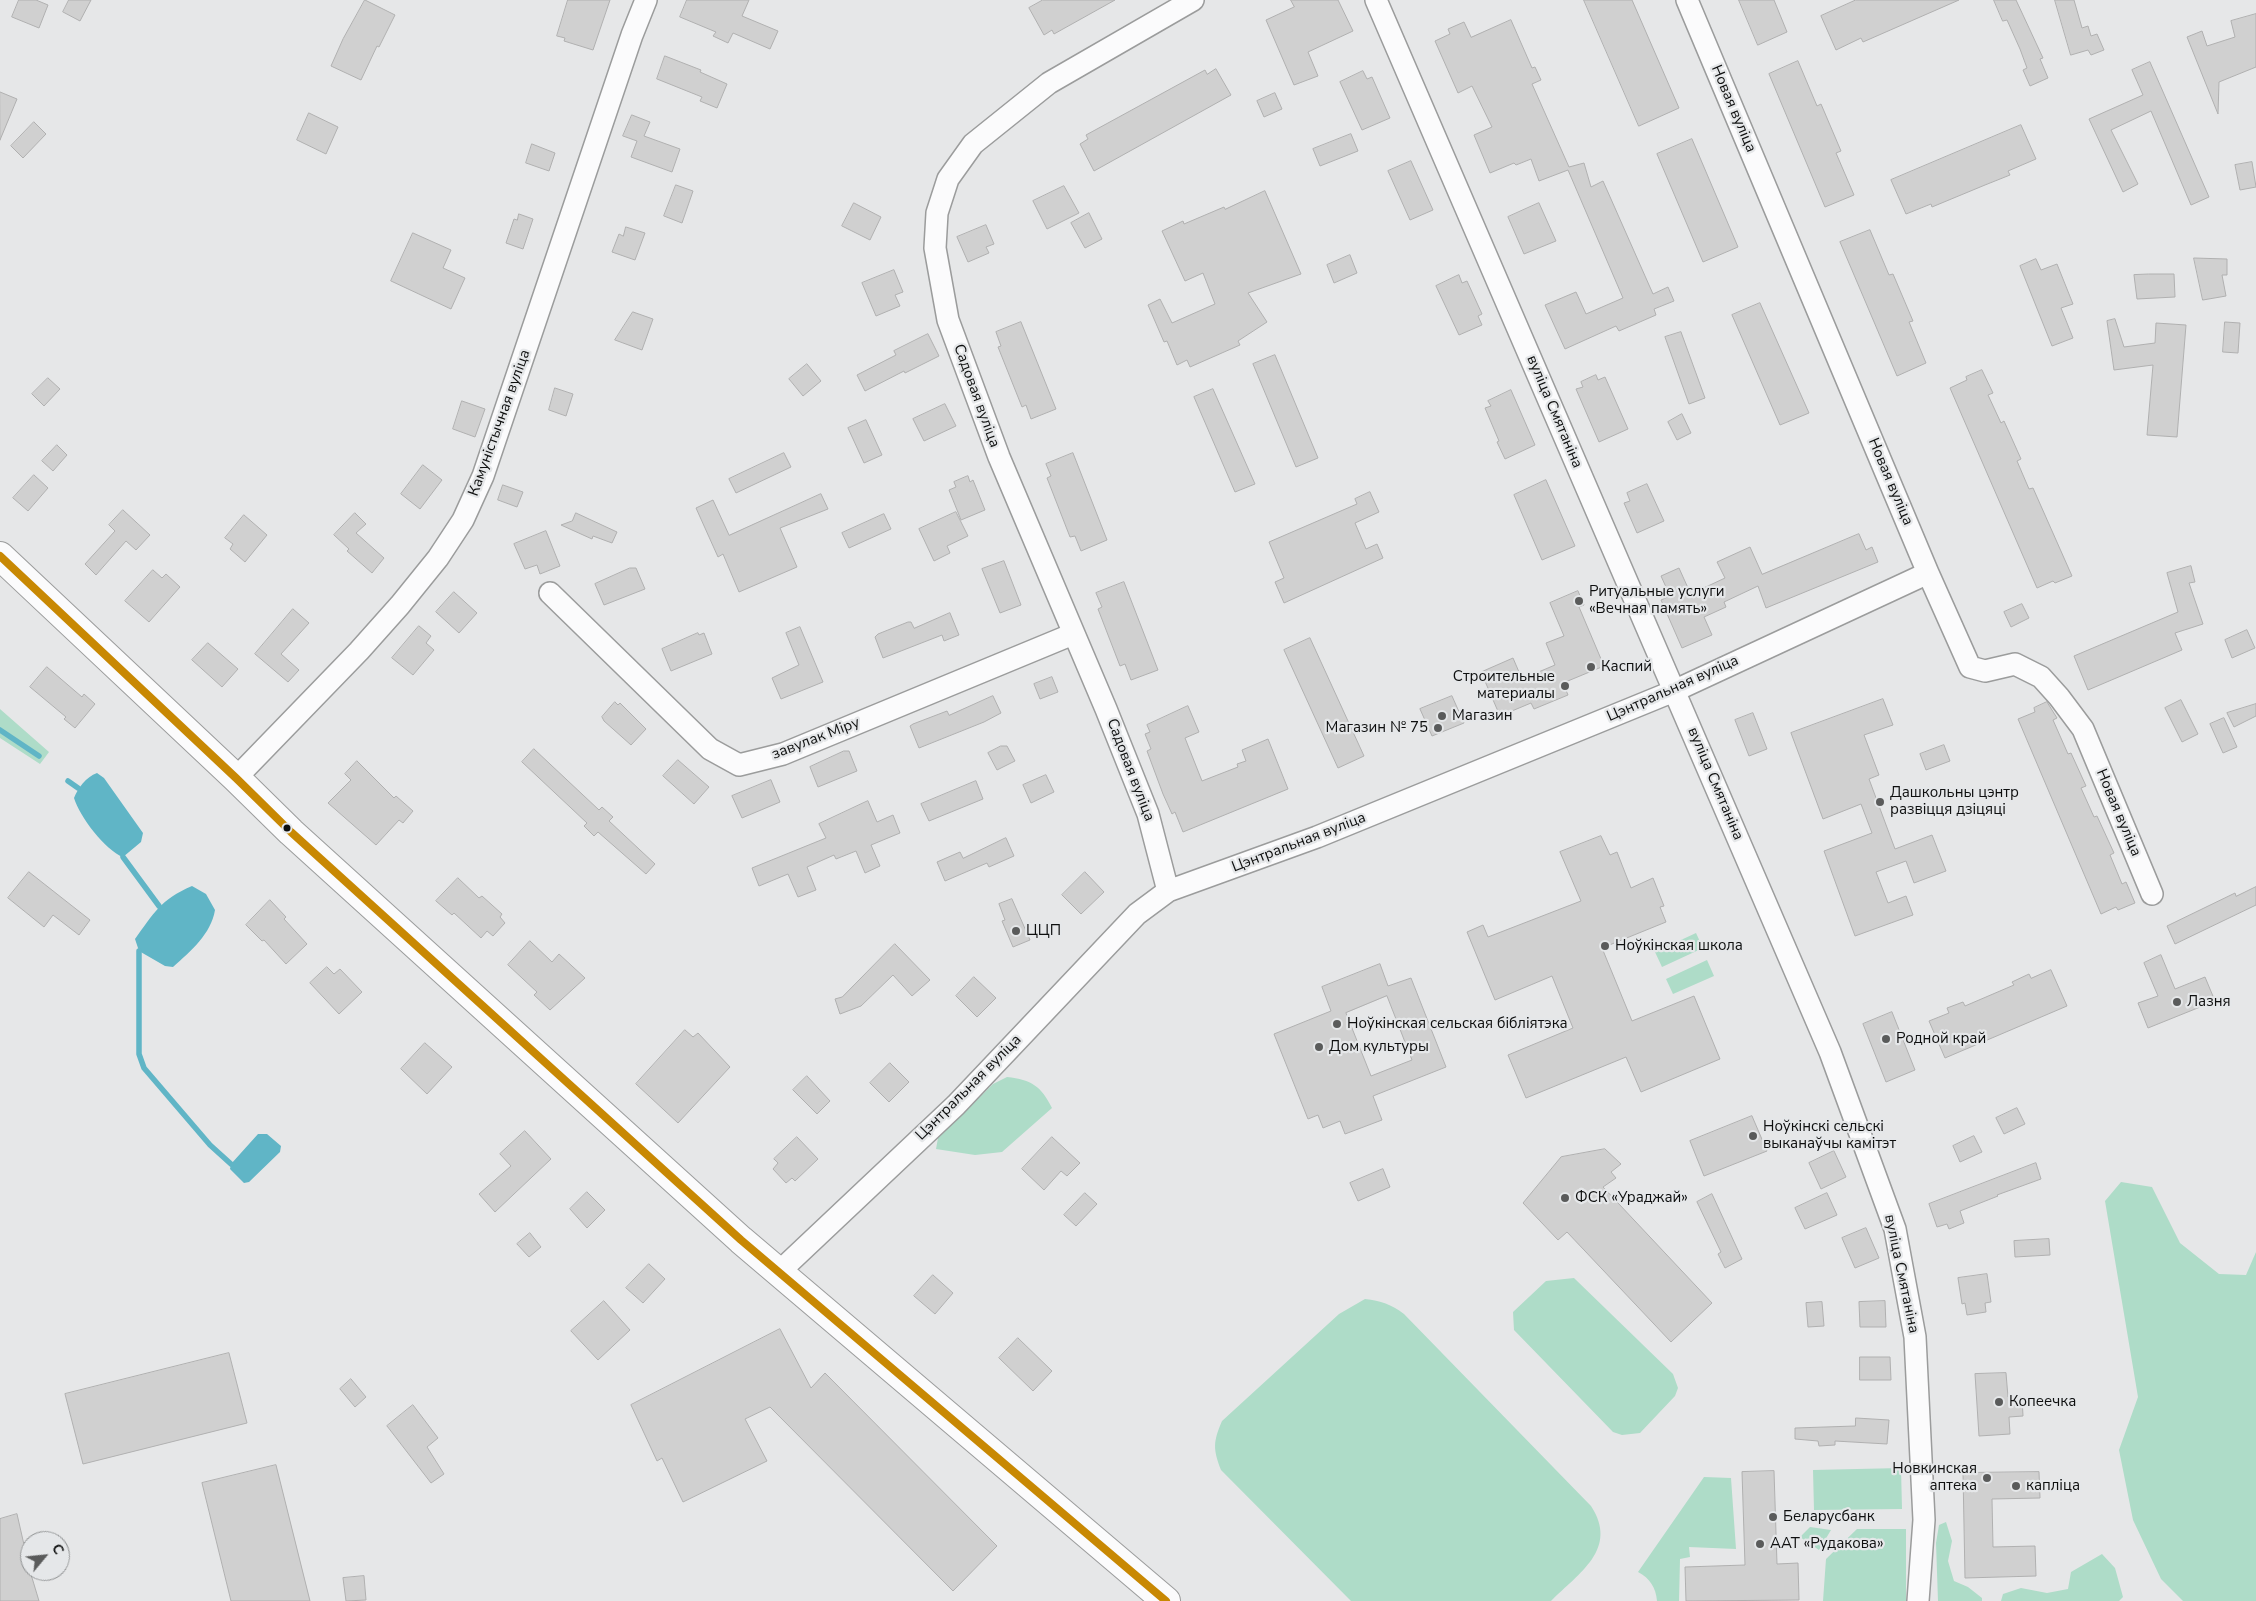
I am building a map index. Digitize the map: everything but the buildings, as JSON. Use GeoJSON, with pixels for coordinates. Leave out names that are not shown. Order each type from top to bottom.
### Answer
{"type":"FeatureCollection","features":[{"type":"Feature","properties":{"kind":"main road"},"geometry":{"type":"LineString","coordinates":[[0,556],[291,832],[779,1272],[1166,1601]]}},
{"type":"Feature","properties":{"kind":"street","name":"Камуністычная вуліца"},"geometry":{"type":"LineString","coordinates":[[236,778],[359,651],[400,605],[438,558],[463,520],[486,467],[632,35],[646,0]]}},
{"type":"Feature","properties":{"kind":"street","name":"Садовая вуліца"},"geometry":{"type":"LineString","coordinates":[[1168,891],[1148,814],[1106,709],[999,457],[948,320],[935,248],[937,213],[948,180],[973,144],[1049,83],[1193,0]]}},
{"type":"Feature","properties":{"kind":"street","name":"вуліца Смятаніна"},"geometry":{"type":"LineString","coordinates":[[1376,0],[1830,1052],[1894,1229],[1915,1337],[1924,1520],[1918,1601]]}},
{"type":"Feature","properties":{"kind":"street","name":"Новая вуліца"},"geometry":{"type":"LineString","coordinates":[[1687,0],[1928,573],[1970,667],[1984,671],[2015,664],[2041,677],[2083,730],[2152,894]]}},
{"type":"Feature","properties":{"kind":"street","name":"Цэнтральная вуліца"},"geometry":{"type":"LineString","coordinates":[[779,1272],[956,1105],[1137,914],[1168,891],[1317,837],[1674,691],[1928,573]]}},
{"type":"Feature","properties":{"kind":"street","name":"завулак Міру"},"geometry":{"type":"LineString","coordinates":[[550,593],[710,749],[740,765],[783,754],[1074,634]]}},
{"type":"Feature","properties":{"kind":"green space"},"geometry":{"type":"Polygon","coordinates":[[[0,709],[49,752],[40,764],[0,738],[0,709]]]}},
{"type":"Feature","properties":{"kind":"green space"},"geometry":{"type":"Polygon","coordinates":[[[1696,933],[1703,948],[1662,967],[1655,952],[1696,933]]]}},
{"type":"Feature","properties":{"kind":"green space"},"geometry":{"type":"Polygon","coordinates":[[[1707,960],[1714,976],[1673,994],[1666,979],[1707,960]]]}},
{"type":"Feature","properties":{"kind":"green space"},"geometry":{"type":"Polygon","coordinates":[[[1007,1077],[1023,1080],[1035,1085],[1044,1094],[1052,1108],[1002,1152],[975,1155],[936,1149],[938,1138],[993,1084],[1007,1077]]]}},
{"type":"Feature","properties":{"kind":"green space"},"geometry":{"type":"Polygon","coordinates":[[[2121,1182],[2152,1187],[2180,1243],[2219,1274],[2246,1275],[2256,1252],[2256,1601],[2183,1601],[2161,1579],[2133,1520],[2119,1450],[2138,1397],[2105,1201],[2121,1182]]]}},
{"type":"Feature","properties":{"kind":"green space"},"geometry":{"type":"Polygon","coordinates":[[[1574,1278],[1673,1374],[1678,1388],[1675,1396],[1640,1433],[1622,1435],[1613,1432],[1514,1330],[1513,1312],[1546,1281],[1574,1278]]]}},
{"type":"Feature","properties":{"kind":"green space"},"geometry":{"type":"Polygon","coordinates":[[[1365,1299],[1386,1304],[1404,1314],[1591,1506],[1598,1521],[1600,1535],[1598,1548],[1583,1570],[1551,1601],[1351,1601],[1221,1470],[1215,1445],[1222,1421],[1339,1314],[1365,1299]]]}},
{"type":"Feature","properties":{"kind":"green space"},"geometry":{"type":"Polygon","coordinates":[[[1901,1468],[1902,1509],[1814,1510],[1813,1470],[1901,1468]]]}},
{"type":"Feature","properties":{"kind":"green space"},"geometry":{"type":"Polygon","coordinates":[[[1704,1477],[1731,1478],[1736,1549],[1689,1547],[1690,1557],[1680,1559],[1679,1601],[1657,1601],[1652,1584],[1638,1572],[1704,1477]]]}},
{"type":"Feature","properties":{"kind":"green space"},"geometry":{"type":"Polygon","coordinates":[[[1946,1522],[1952,1541],[1948,1561],[1954,1581],[1968,1587],[1982,1598],[1982,1601],[1938,1601],[1936,1543],[1939,1525],[1946,1522]]]}},
{"type":"Feature","properties":{"kind":"green space"},"geometry":{"type":"Polygon","coordinates":[[[1810,1527],[1831,1530],[1819,1550],[1800,1537],[1810,1527]]]}},
{"type":"Feature","properties":{"kind":"green space"},"geometry":{"type":"Polygon","coordinates":[[[1857,1529],[1906,1529],[1906,1601],[1823,1601],[1826,1559],[1857,1529]]]}},
{"type":"Feature","properties":{"kind":"green space"},"geometry":{"type":"Polygon","coordinates":[[[2102,1554],[2115,1568],[2123,1597],[2119,1601],[2001,1601],[2003,1594],[2021,1588],[2047,1593],[2068,1589],[2071,1572],[2102,1554]]]}},
{"type":"Feature","properties":{"kind":"water"},"geometry":{"type":"Polygon","coordinates":[[[97,773],[104,778],[143,833],[141,842],[123,857],[109,848],[94,832],[74,798],[83,783],[97,773]]]}},
{"type":"Feature","properties":{"kind":"water"},"geometry":{"type":"Polygon","coordinates":[[[192,886],[206,894],[215,910],[213,919],[205,934],[193,948],[173,967],[165,966],[139,951],[135,939],[153,914],[165,902],[192,886]]]}},
{"type":"Feature","properties":{"kind":"water"},"geometry":{"type":"Polygon","coordinates":[[[258,1134],[267,1134],[281,1146],[280,1152],[249,1182],[244,1183],[230,1169],[231,1164],[258,1134]]]}},
{"type":"Feature","properties":{"kind":"waterway"},"geometry":{"type":"LineString","coordinates":[[0,730],[39,756]]}},
{"type":"Feature","properties":{"kind":"waterway"},"geometry":{"type":"LineString","coordinates":[[68,781],[78,788]]}},
{"type":"Feature","properties":{"kind":"waterway"},"geometry":{"type":"LineString","coordinates":[[123,857],[159,906]]}},
{"type":"Feature","properties":{"kind":"waterway"},"geometry":{"type":"LineString","coordinates":[[139,951],[139,1054],[144,1068],[210,1145],[231,1164]]}},
{"type":"Feature","properties":{"kind":"transit line"},"geometry":{"type":"LineString","coordinates":[[0,556],[291,832],[741,1240],[1166,1601]]}},
{"type":"Feature","properties":{"kind":"place","name":"Ритуальные услуги «Вечная память»"},"geometry":{"type":"Point","coordinates":[1579,601]}},
{"type":"Feature","properties":{"kind":"place","name":"Каспий"},"geometry":{"type":"Point","coordinates":[1591,667]}},
{"type":"Feature","properties":{"kind":"place","name":"Строительные материалы"},"geometry":{"type":"Point","coordinates":[1565,686]}},
{"type":"Feature","properties":{"kind":"place","name":"Магазин"},"geometry":{"type":"Point","coordinates":[1442,716]}},
{"type":"Feature","properties":{"kind":"place","name":"Магазин № 75"},"geometry":{"type":"Point","coordinates":[1438,728]}},
{"type":"Feature","properties":{"kind":"place","name":"Дашкольны цэнтр развіцця дзіцяці"},"geometry":{"type":"Point","coordinates":[1880,802]}},
{"type":"Feature","properties":{"kind":"place","name":"ЦЦП"},"geometry":{"type":"Point","coordinates":[1016,931]}},
{"type":"Feature","properties":{"kind":"place","name":"Ноўкінская школа"},"geometry":{"type":"Point","coordinates":[1605,946]}},
{"type":"Feature","properties":{"kind":"place","name":"Лазня"},"geometry":{"type":"Point","coordinates":[2177,1002]}},
{"type":"Feature","properties":{"kind":"place","name":"Ноўкінская сельская бібліятэка"},"geometry":{"type":"Point","coordinates":[1337,1024]}},
{"type":"Feature","properties":{"kind":"place","name":"Родной край"},"geometry":{"type":"Point","coordinates":[1886,1039]}},
{"type":"Feature","properties":{"kind":"place","name":"Дом культуры"},"geometry":{"type":"Point","coordinates":[1319,1047]}},
{"type":"Feature","properties":{"kind":"place","name":"Ноўкінскі сельскі выканаўчы камітэт"},"geometry":{"type":"Point","coordinates":[1753,1136]}},
{"type":"Feature","properties":{"kind":"place","name":"ФСК «Ураджай»"},"geometry":{"type":"Point","coordinates":[1565,1198]}},
{"type":"Feature","properties":{"kind":"place","name":"Копеечка"},"geometry":{"type":"Point","coordinates":[1999,1402]}},
{"type":"Feature","properties":{"kind":"place","name":"Новкинская аптека"},"geometry":{"type":"Point","coordinates":[1987,1478]}},
{"type":"Feature","properties":{"kind":"place","name":"капліца"},"geometry":{"type":"Point","coordinates":[2016,1486]}},
{"type":"Feature","properties":{"kind":"place","name":"Беларусбанк"},"geometry":{"type":"Point","coordinates":[1773,1517]}},
{"type":"Feature","properties":{"kind":"place","name":"ААТ «Рудакова»"},"geometry":{"type":"Point","coordinates":[1760,1544]}}]}
